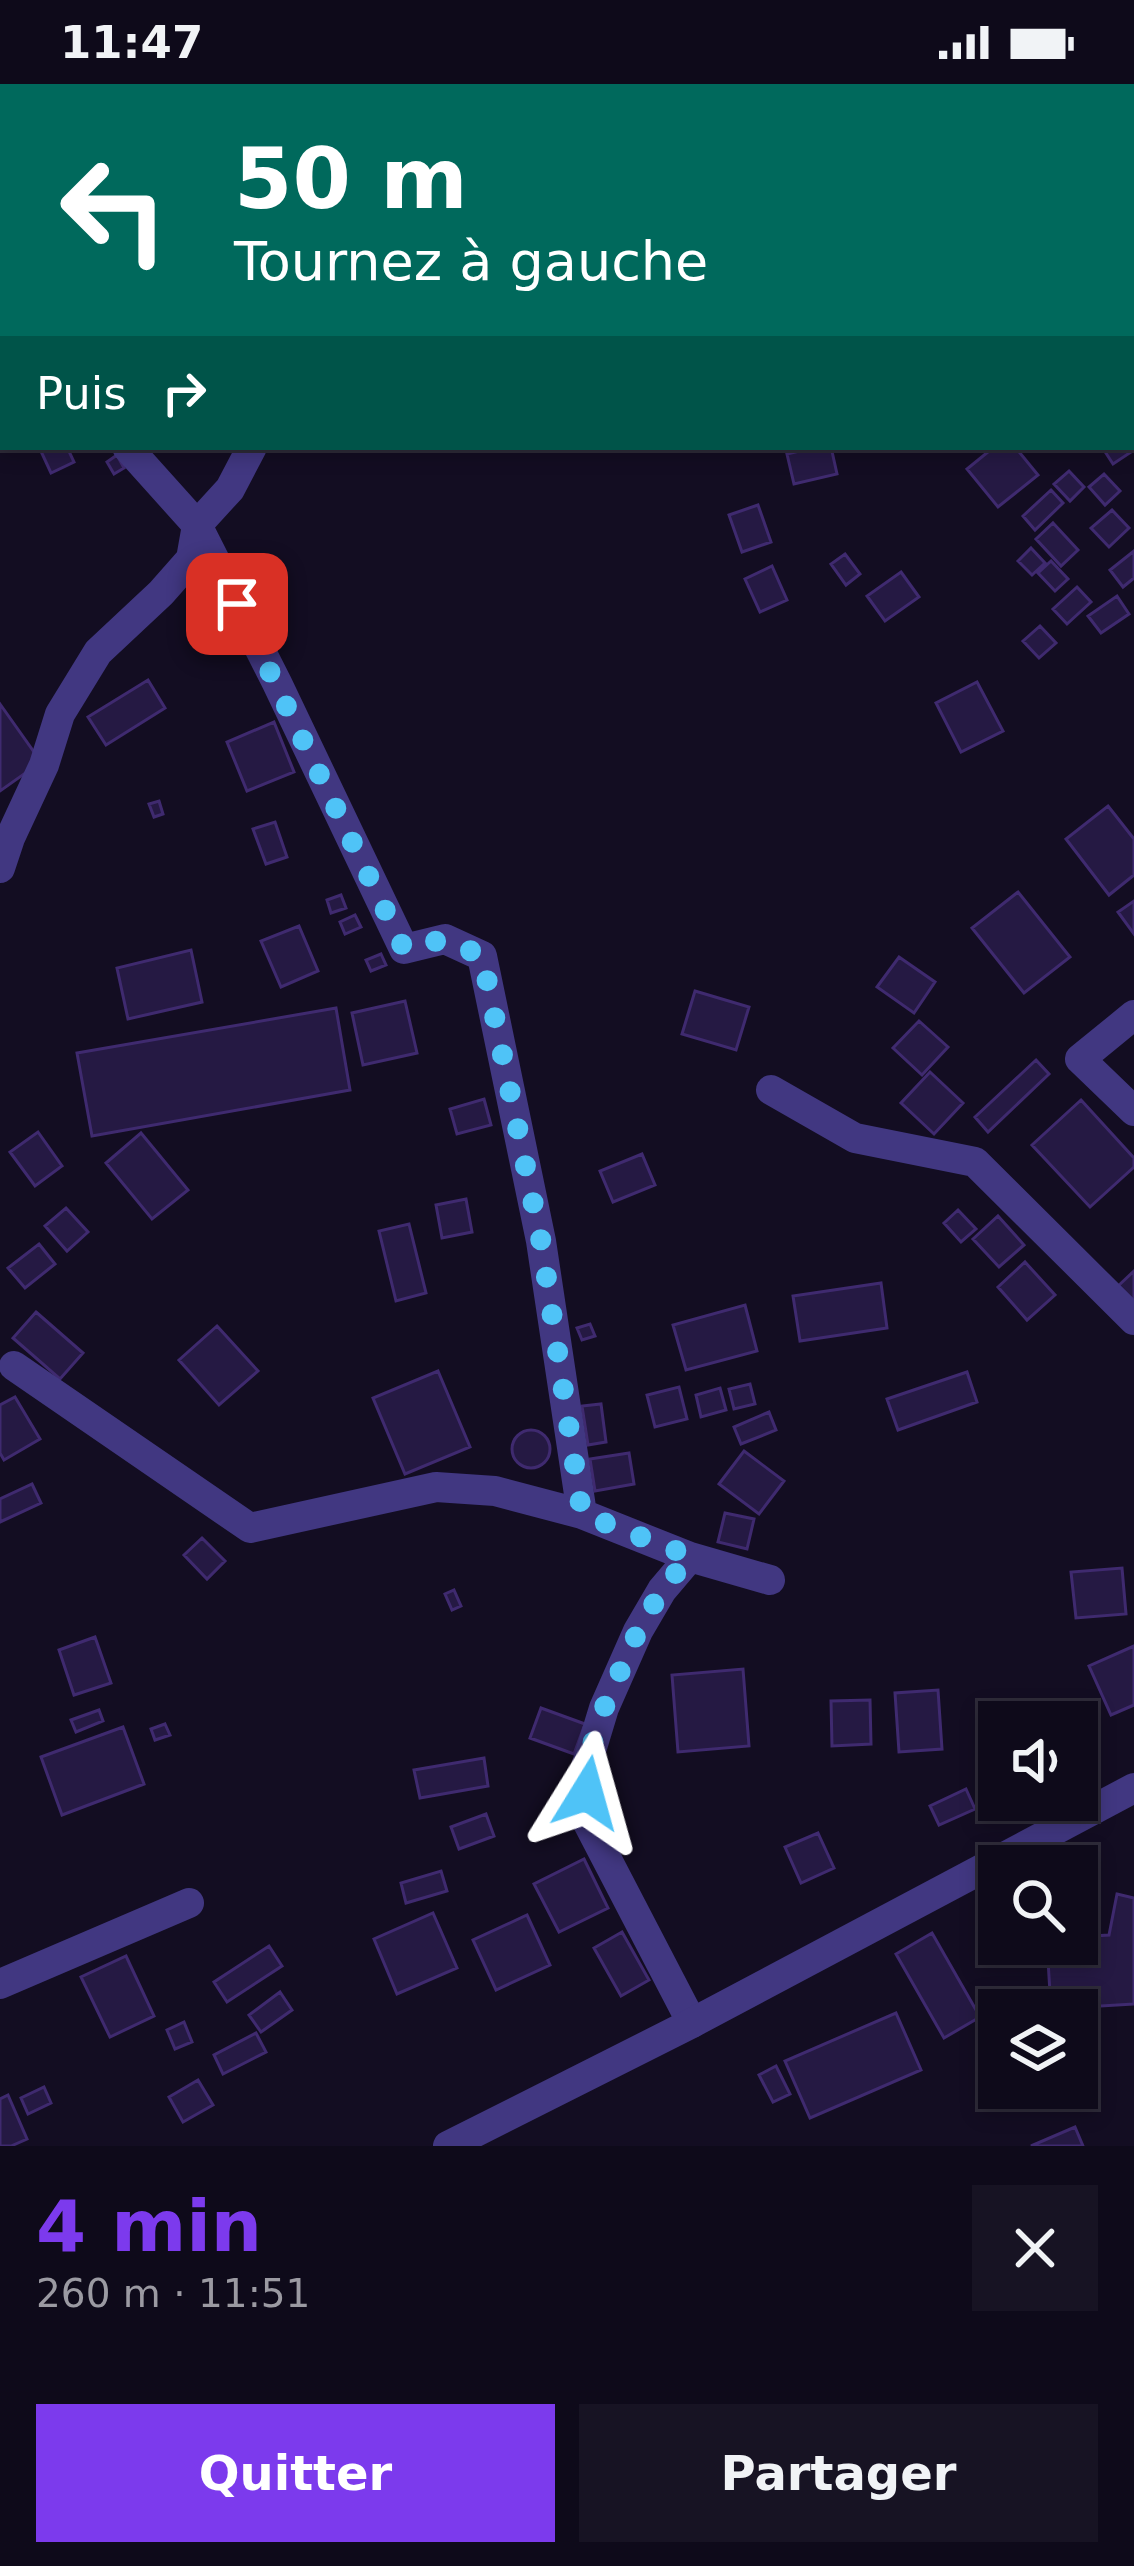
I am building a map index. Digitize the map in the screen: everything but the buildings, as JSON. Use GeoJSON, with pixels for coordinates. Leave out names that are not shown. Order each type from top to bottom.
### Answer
{"type":"FeatureCollection","features":[{"type":"Feature","properties":{"kind":"street"},"geometry":{"type":"LineString","coordinates":[[130,450],[196,525],[404,949],[445,939],[482,956],[541,1241],[582,1514]]}},
{"type":"Feature","properties":{"kind":"street"},"geometry":{"type":"LineString","coordinates":[[0,868],[44,765],[60,714],[98,652],[190,559],[196,525],[230,489],[250,450]]}},
{"type":"Feature","properties":{"kind":"street"},"geometry":{"type":"LineString","coordinates":[[1134,1015],[1080,1059],[1134,1112]]}},
{"type":"Feature","properties":{"kind":"street"},"geometry":{"type":"LineString","coordinates":[[771,1090],[855,1138],[975,1162],[1134,1320]]}},
{"type":"Feature","properties":{"kind":"street"},"geometry":{"type":"LineString","coordinates":[[14,1366],[250,1528],[436,1487],[495,1491],[582,1514],[690,1556],[770,1580]]}},
{"type":"Feature","properties":{"kind":"street"},"geometry":{"type":"LineString","coordinates":[[690,1556],[662,1590],[638,1631],[604,1708],[586,1764],[588,1823],[692,2024]]}},
{"type":"Feature","properties":{"kind":"street"},"geometry":{"type":"LineString","coordinates":[[448,2146],[692,2024],[1134,1788]]}},
{"type":"Feature","properties":{"kind":"street"},"geometry":{"type":"LineString","coordinates":[[0,1984],[189,1903]]}},
{"type":"Feature","properties":{"kind":"route"},"geometry":{"type":"LineString","coordinates":[[237,604],[404,949],[445,939],[482,956],[541,1241],[582,1514],[690,1556],[662,1590],[638,1631],[604,1708],[586,1764],[587,1793]]}}]}
